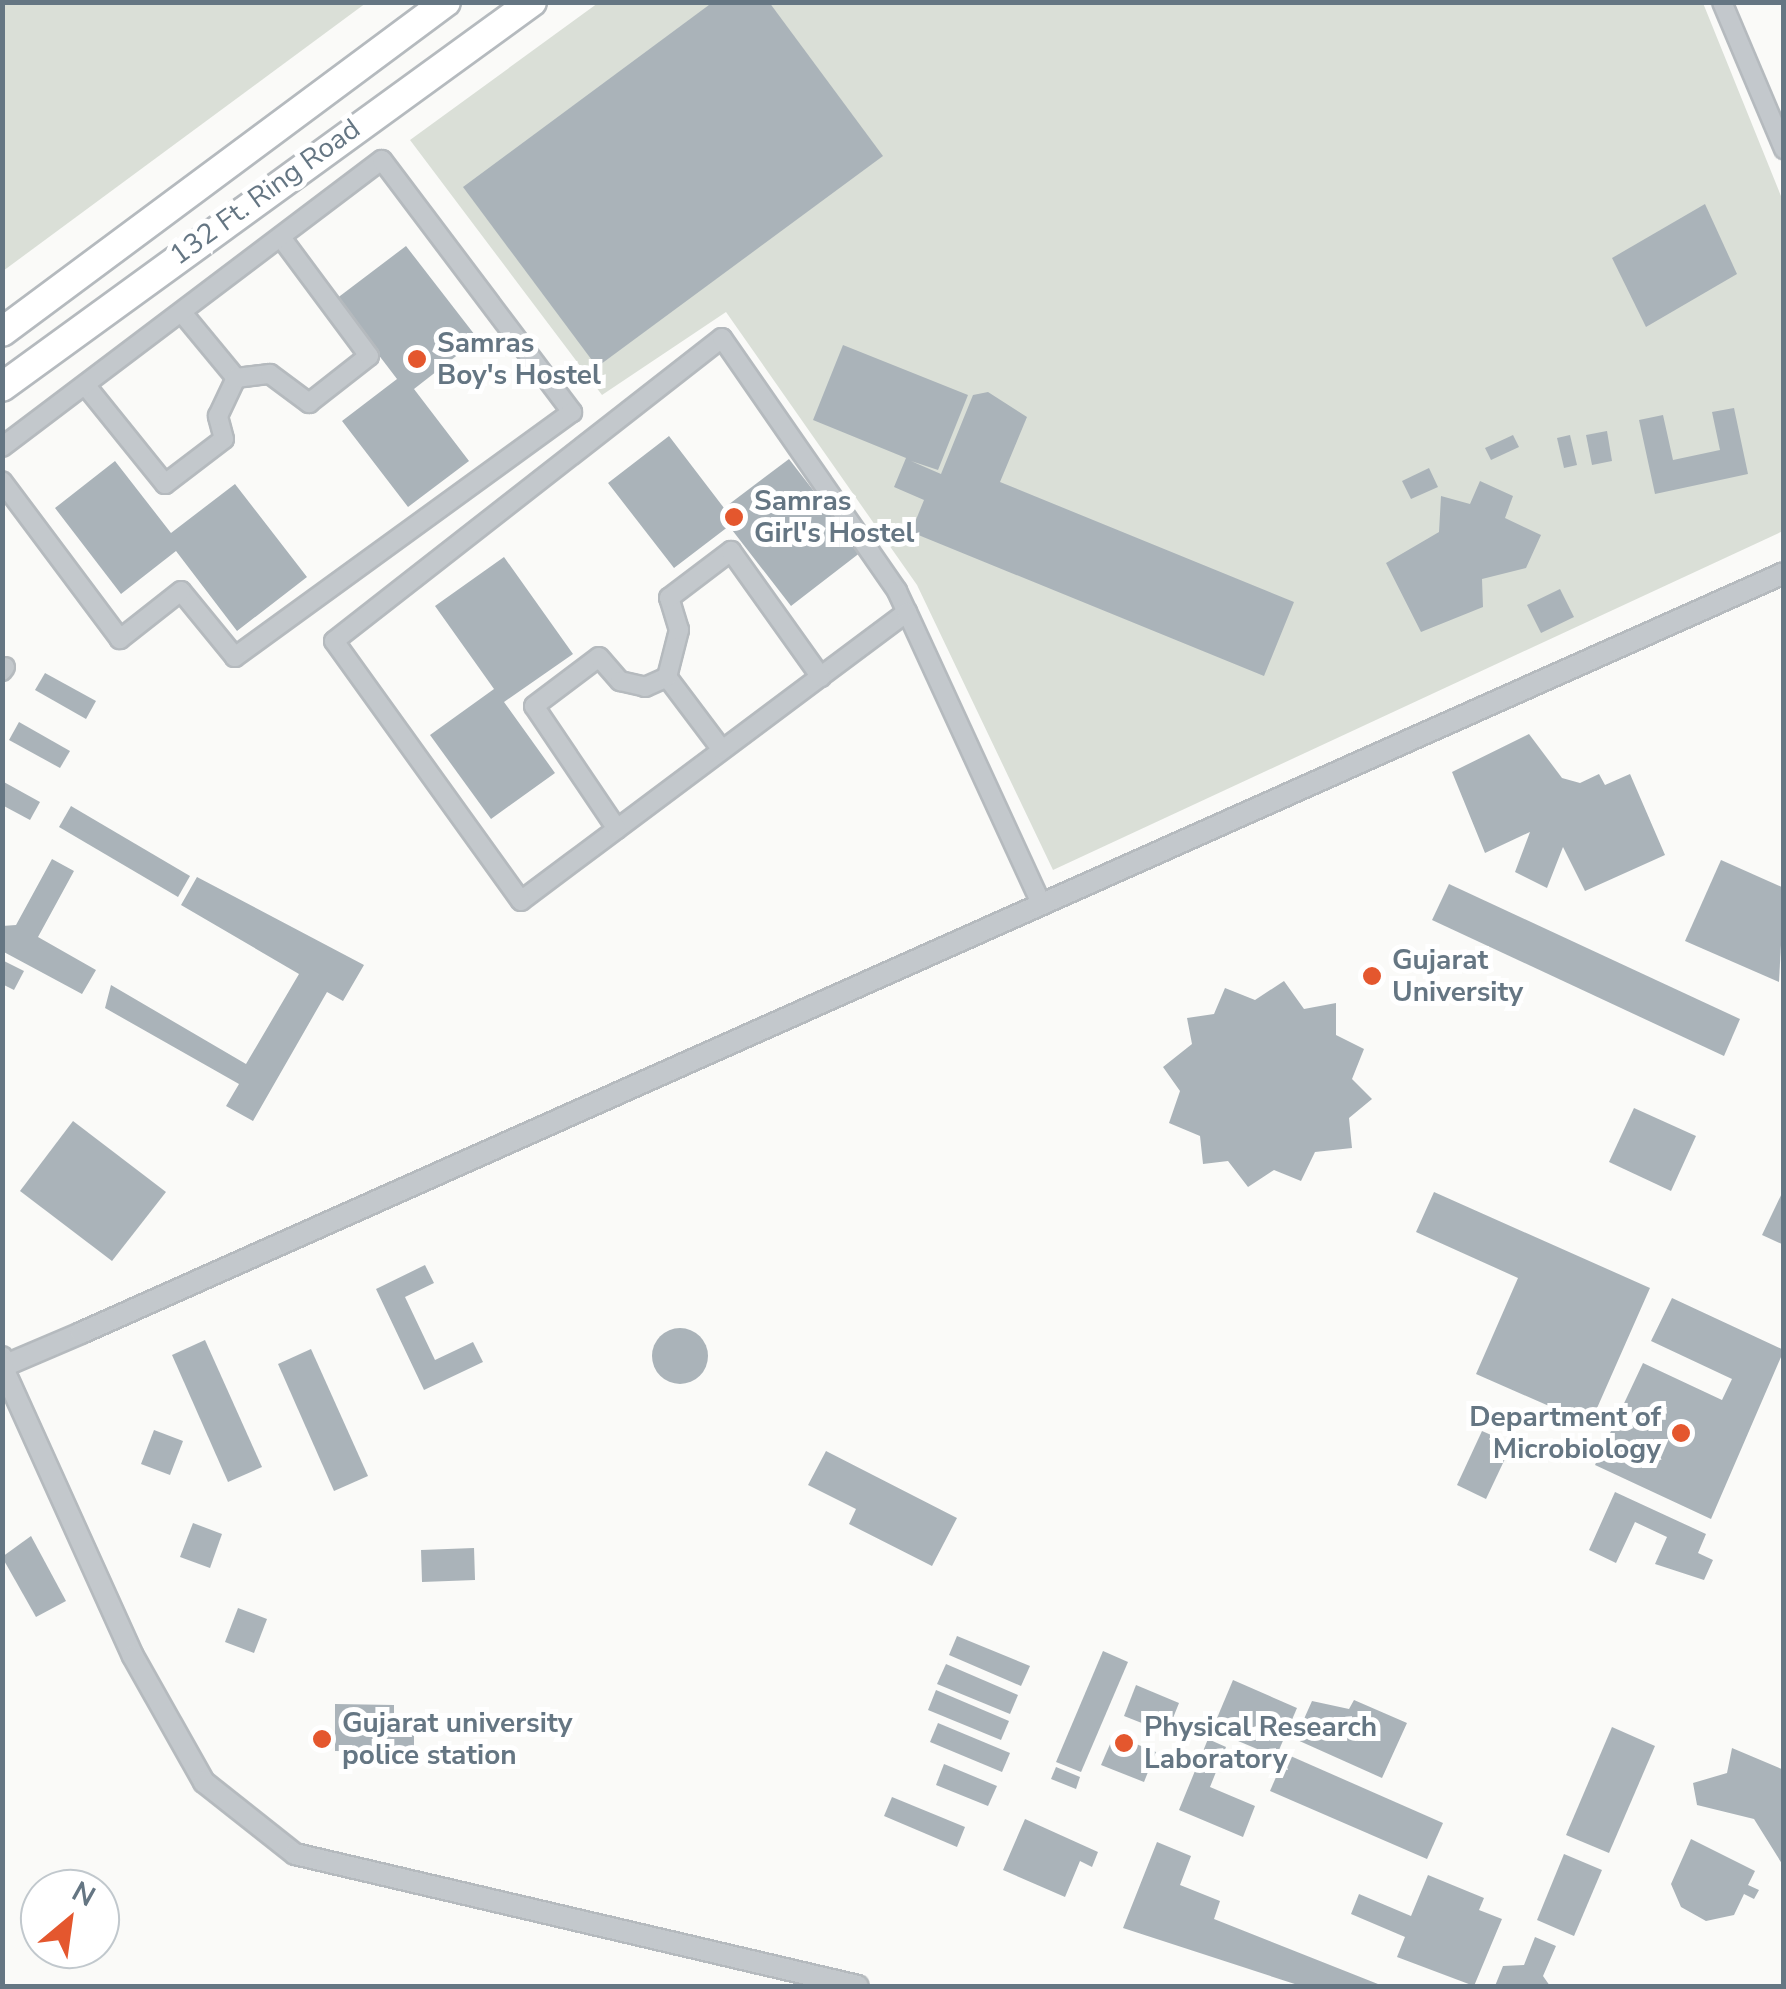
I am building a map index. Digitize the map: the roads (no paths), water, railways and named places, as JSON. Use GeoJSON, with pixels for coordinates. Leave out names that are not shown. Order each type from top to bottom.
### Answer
{"type":"FeatureCollection","features":[{"type":"Feature","properties":{"kind":"main road","name":"132 Ft. Ring Road"},"geometry":{"type":"LineString","coordinates":[[2,332],[446,2]]}},
{"type":"Feature","properties":{"kind":"main road","name":"132 Ft. Ring Road"},"geometry":{"type":"LineString","coordinates":[[2,387],[532,2]]}},
{"type":"Feature","properties":{"kind":"street"},"geometry":{"type":"LineString","coordinates":[[1722,2],[1784,150]]}},
{"type":"Feature","properties":{"kind":"street"},"geometry":{"type":"LineString","coordinates":[[2,447],[390,160],[572,412],[235,657],[181,591],[120,639],[2,481]]}},
{"type":"Feature","properties":{"kind":"street"},"geometry":{"type":"LineString","coordinates":[[236,378],[270,374],[309,403],[369,356],[284,240]]}},
{"type":"Feature","properties":{"kind":"street"},"geometry":{"type":"LineString","coordinates":[[183,314],[236,378]]}},
{"type":"Feature","properties":{"kind":"street"},"geometry":{"type":"LineString","coordinates":[[907,612],[522,900],[334,641],[722,338],[907,612],[1041,904]]}},
{"type":"Feature","properties":{"kind":"street"},"geometry":{"type":"LineString","coordinates":[[86,386],[165,484],[224,439],[218,416],[236,378]]}},
{"type":"Feature","properties":{"kind":"street"},"geometry":{"type":"LineString","coordinates":[[667,677],[679,630],[669,598],[731,551],[820,676]]}},
{"type":"Feature","properties":{"kind":"street"},"geometry":{"type":"LineString","coordinates":[[858,1986],[296,1854],[204,1782],[133,1656],[4,1363],[1784,573]]}},
{"type":"Feature","properties":{"kind":"street"},"geometry":{"type":"LineString","coordinates":[[617,829],[534,706],[598,657],[620,681],[645,687],[667,677]]}},
{"type":"Feature","properties":{"kind":"street"},"geometry":{"type":"LineString","coordinates":[[667,677],[722,750]]}},
{"type":"Feature","properties":{"kind":"place","name":"Samras Boy's Hostel"},"geometry":{"type":"Point","coordinates":[417,359]}},
{"type":"Feature","properties":{"kind":"place","name":"Samras Girl's Hostel"},"geometry":{"type":"Point","coordinates":[734,517]}},
{"type":"Feature","properties":{"kind":"place","name":"Gujarat University"},"geometry":{"type":"Point","coordinates":[1372,976]}},
{"type":"Feature","properties":{"kind":"place","name":"Department of Microbiology"},"geometry":{"type":"Point","coordinates":[1681,1433]}},
{"type":"Feature","properties":{"kind":"place","name":"Gujarat university police station"},"geometry":{"type":"Point","coordinates":[322,1739]}},
{"type":"Feature","properties":{"kind":"place","name":"Physical Research Laboratory"},"geometry":{"type":"Point","coordinates":[1124,1743]}}]}
